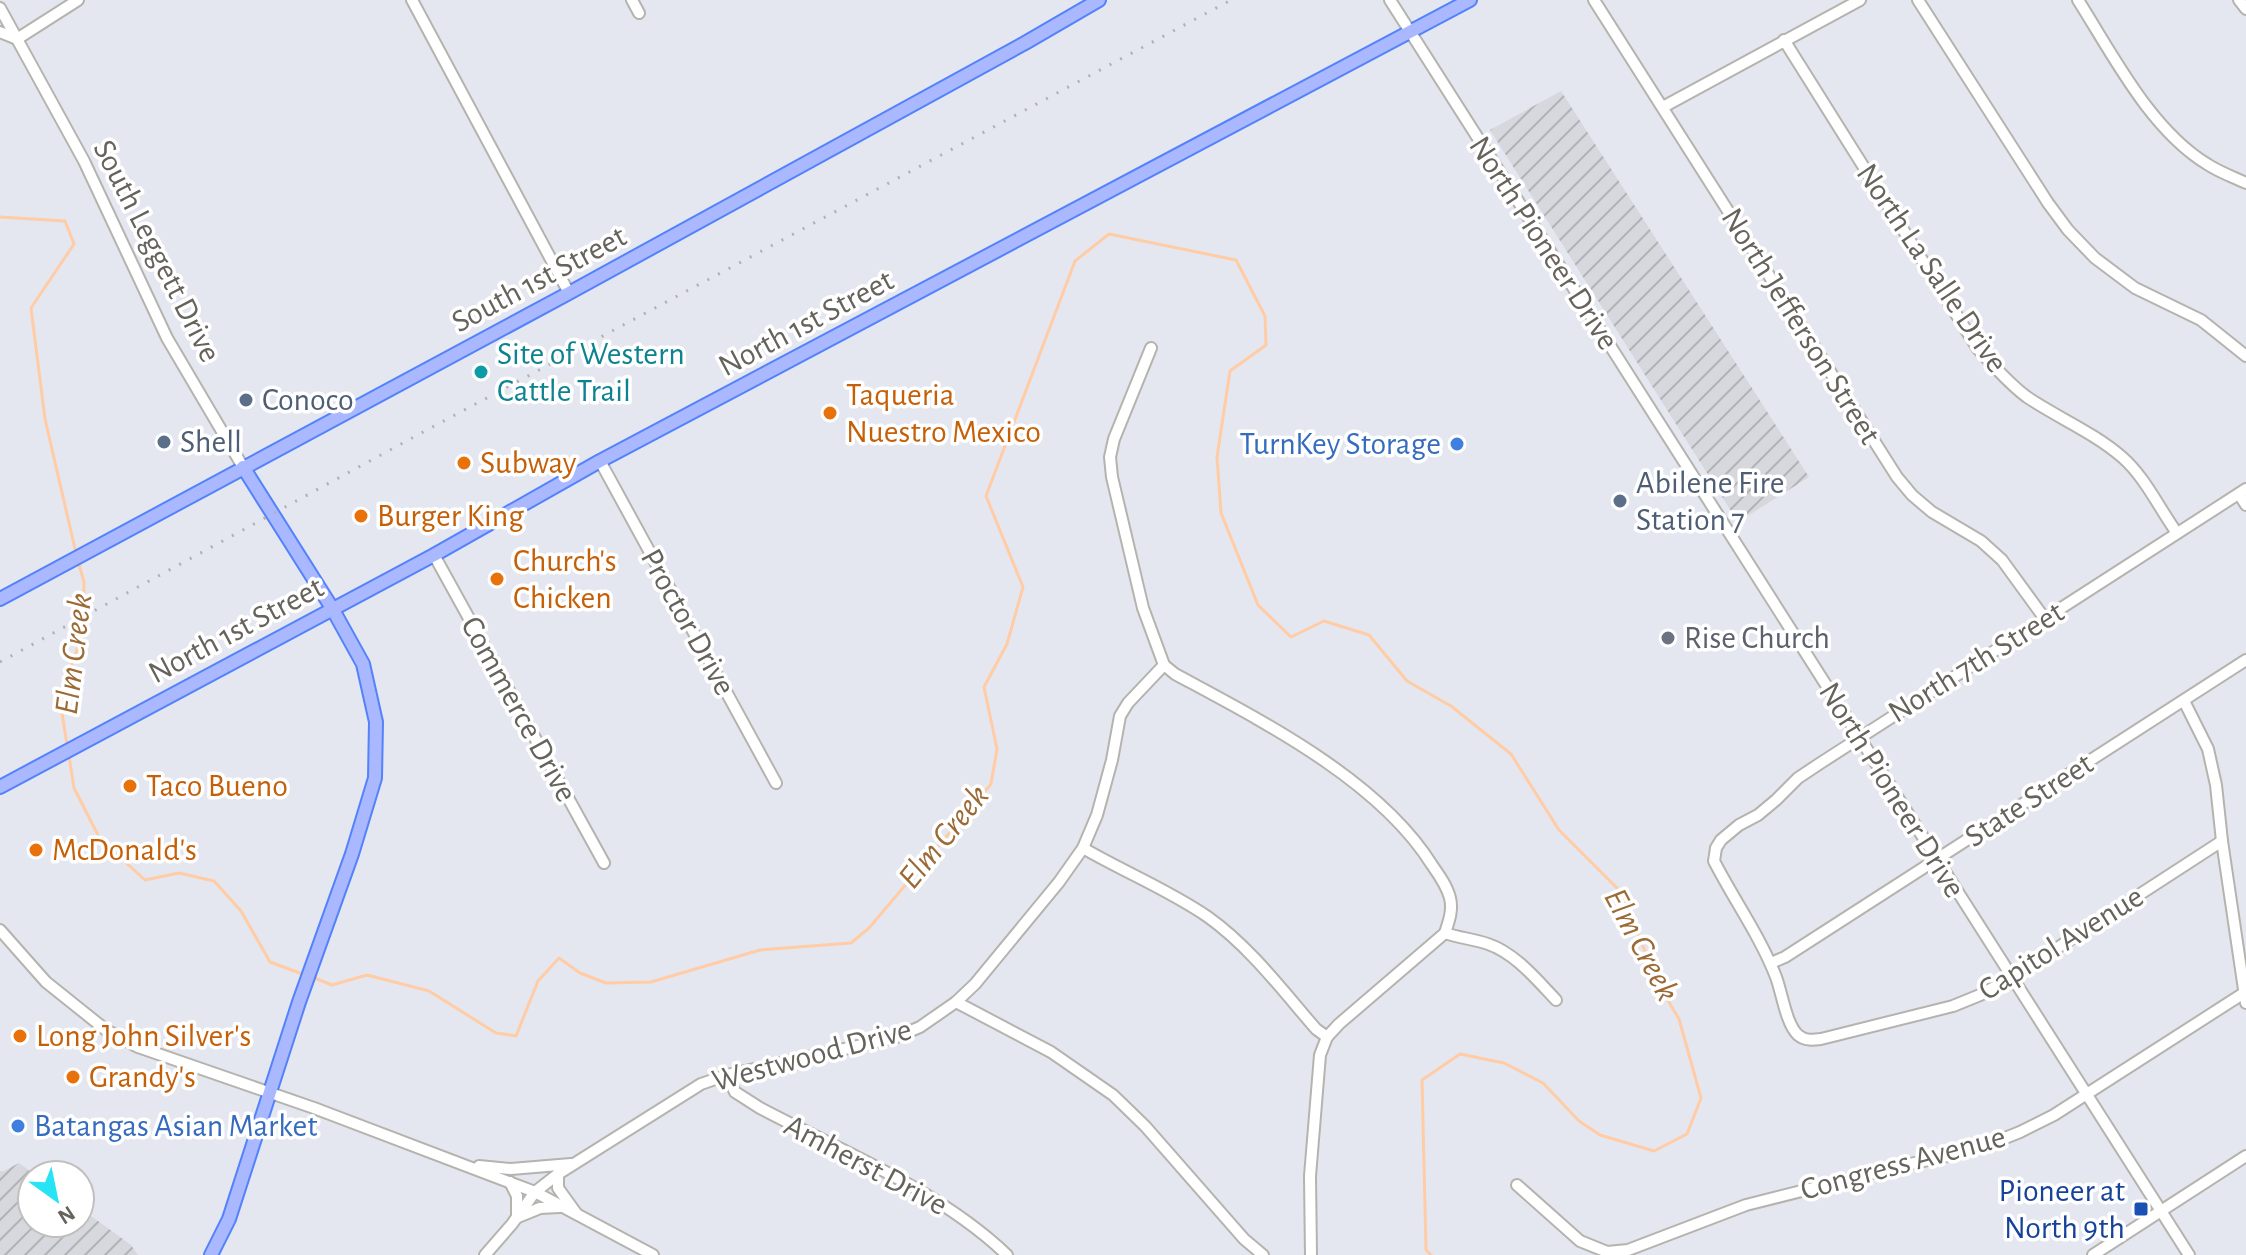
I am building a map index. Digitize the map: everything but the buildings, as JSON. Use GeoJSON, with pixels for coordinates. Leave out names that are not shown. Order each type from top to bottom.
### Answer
{"type":"FeatureCollection","features":[{"type":"Feature","properties":{"kind":"main road","name":"South 1st Street"},"geometry":{"type":"LineString","coordinates":[[0,599],[569,293],[1099,0]]}},
{"type":"Feature","properties":{"kind":"main road","name":"North 1st Street"},"geometry":{"type":"LineString","coordinates":[[0,787],[434,555],[600,461],[1470,0]]}},
{"type":"Feature","properties":{"kind":"main road","name":"South Leggett Drive"},"geometry":{"type":"LineString","coordinates":[[211,1255],[229,1219],[375,778],[376,722],[363,664],[332,608],[243,467]]}},
{"type":"Feature","properties":{"kind":"street"},"geometry":{"type":"LineString","coordinates":[[0,32],[17,39],[78,0]]}},
{"type":"Feature","properties":{"kind":"street"},"geometry":{"type":"LineString","coordinates":[[412,0],[569,293]]}},
{"type":"Feature","properties":{"kind":"street"},"geometry":{"type":"LineString","coordinates":[[632,0],[639,13]]}},
{"type":"Feature","properties":{"kind":"street","name":"North Pioneer Drive"},"geometry":{"type":"LineString","coordinates":[[1390,0],[2189,1255]]}},
{"type":"Feature","properties":{"kind":"street","name":"North Jefferson Street"},"geometry":{"type":"LineString","coordinates":[[1594,0],[1897,477],[1932,512],[1981,541],[2002,560],[2045,619]]}},
{"type":"Feature","properties":{"kind":"street"},"geometry":{"type":"LineString","coordinates":[[1663,107],[1860,0]]}},
{"type":"Feature","properties":{"kind":"street"},"geometry":{"type":"LineString","coordinates":[[1918,0],[2068,230],[2095,258],[2135,288],[2201,320],[2246,356]]}},
{"type":"Feature","properties":{"kind":"street"},"geometry":{"type":"LineString","coordinates":[[2078,0],[2142,100],[2166,129],[2206,164],[2246,183]]}},
{"type":"Feature","properties":{"kind":"street"},"geometry":{"type":"LineString","coordinates":[[2239,0],[2246,9]]}},
{"type":"Feature","properties":{"kind":"street","name":"South Leggett Drive"},"geometry":{"type":"LineString","coordinates":[[0,8],[84,161],[167,338],[243,467]]}},
{"type":"Feature","properties":{"kind":"street","name":"North La Salle Drive"},"geometry":{"type":"LineString","coordinates":[[1784,40],[1978,349],[2006,381],[2124,459],[2177,533]]}},
{"type":"Feature","properties":{"kind":"street"},"geometry":{"type":"LineString","coordinates":[[1151,348],[1114,439],[1110,457],[1143,608],[1164,665],[1313,753],[1372,797],[1403,825],[1425,853],[1450,897],[1452,914],[1445,933],[1339,1024],[1327,1037],[1320,1055],[1310,1176],[1311,1255]]}},
{"type":"Feature","properties":{"kind":"street","name":"Proctor Drive"},"geometry":{"type":"LineString","coordinates":[[600,461],[776,783]]}},
{"type":"Feature","properties":{"kind":"street"},"geometry":{"type":"LineString","coordinates":[[2242,492],[2246,505]]}},
{"type":"Feature","properties":{"kind":"street","name":"North 7th Street"},"geometry":{"type":"LineString","coordinates":[[1771,963],[1714,861],[1721,840],[1758,815],[1798,778],[1859,737],[2242,492]]}},
{"type":"Feature","properties":{"kind":"street","name":"Commerce Drive"},"geometry":{"type":"LineString","coordinates":[[434,555],[604,863]]}},
{"type":"Feature","properties":{"kind":"street","name":"State Street"},"geometry":{"type":"LineString","coordinates":[[1771,963],[1785,957],[2246,660]]}},
{"type":"Feature","properties":{"kind":"street","name":"Westwood Drive"},"geometry":{"type":"LineString","coordinates":[[485,1255],[535,1192],[558,1174],[701,1084],[727,1075],[894,1038],[920,1027],[956,1002],[975,984],[1083,848],[1104,794],[1120,716],[1128,703],[1164,665]]}},
{"type":"Feature","properties":{"kind":"street"},"geometry":{"type":"LineString","coordinates":[[2184,701],[2208,749],[2216,785],[2245,998]]}},
{"type":"Feature","properties":{"kind":"street","name":"Capitol Avenue"},"geometry":{"type":"LineString","coordinates":[[1771,963],[1790,1024],[1799,1036],[1809,1040],[1953,1006],[2011,978],[2222,841]]}},
{"type":"Feature","properties":{"kind":"street"},"geometry":{"type":"LineString","coordinates":[[1083,848],[1210,918],[1262,967],[1316,1029],[1327,1037]]}},
{"type":"Feature","properties":{"kind":"street"},"geometry":{"type":"LineString","coordinates":[[0,930],[46,982],[106,1030],[151,1052],[314,1108],[535,1192],[653,1255]]}},
{"type":"Feature","properties":{"kind":"street"},"geometry":{"type":"LineString","coordinates":[[1445,933],[1501,950],[1556,1000]]}},
{"type":"Feature","properties":{"kind":"street","name":"Congress Avenue"},"geometry":{"type":"LineString","coordinates":[[1629,1253],[1746,1205],[1985,1146],[2054,1115],[2245,998]]}},
{"type":"Feature","properties":{"kind":"street"},"geometry":{"type":"LineString","coordinates":[[956,1002],[1051,1052],[1113,1095],[1145,1126],[1244,1239],[1263,1255]]}},
{"type":"Feature","properties":{"kind":"street","name":"Amherst Drive"},"geometry":{"type":"LineString","coordinates":[[727,1075],[735,1092],[940,1202],[973,1225],[1007,1255]]}},
{"type":"Feature","properties":{"kind":"street"},"geometry":{"type":"LineString","coordinates":[[2093,1255],[2246,1156]]}},
{"type":"Feature","properties":{"kind":"street"},"geometry":{"type":"LineString","coordinates":[[465,1165],[511,1169],[577,1164]]}},
{"type":"Feature","properties":{"kind":"street"},"geometry":{"type":"LineString","coordinates":[[558,1174],[561,1194],[580,1217]]}},
{"type":"Feature","properties":{"kind":"street"},"geometry":{"type":"LineString","coordinates":[[510,1182],[517,1196],[516,1218],[540,1208],[561,1207]]}},
{"type":"Feature","properties":{"kind":"street"},"geometry":{"type":"LineString","coordinates":[[1517,1185],[1580,1241],[1607,1252],[1629,1253]]}},
{"type":"Feature","properties":{"kind":"shaded area"},"geometry":{"type":"Polygon","coordinates":[[[1561,91],[1809,477],[1738,522],[1490,130],[1561,91]]]}},
{"type":"Feature","properties":{"kind":"shaded area"},"geometry":{"type":"Polygon","coordinates":[[[16,1165],[16,1239],[96,1239],[96,1220],[131,1245],[138,1255],[0,1255],[0,1171],[16,1165]]]}},
{"type":"Feature","properties":{"kind":"waterway","name":"Elm Creek"},"geometry":{"type":"LineString","coordinates":[[0,217],[65,221],[74,244],[31,308],[45,419],[76,553]]}},
{"type":"Feature","properties":{"kind":"waterway","name":"Elm Creek"},"geometry":{"type":"LineString","coordinates":[[312,977],[332,985],[367,975],[429,991],[496,1033],[516,1036],[538,981],[559,958],[580,973],[606,983],[651,982],[760,950],[851,943],[869,928],[991,784],[997,749],[984,687],[1007,644],[1023,587],[986,496],[1075,261],[1109,234],[1236,260],[1265,316],[1266,345],[1230,371],[1217,457],[1221,513],[1258,605],[1291,637],[1324,621],[1369,635],[1407,681],[1451,706],[1511,754],[1559,830],[1620,891],[1660,987],[1679,1019],[1701,1098],[1687,1134],[1654,1151],[1600,1135],[1579,1121],[1543,1083],[1504,1063],[1460,1054],[1422,1080],[1426,1250],[1431,1255]]}},
{"type":"Feature","properties":{"kind":"waterway","name":"Elm Creek"},"geometry":{"type":"LineString","coordinates":[[67,745],[62,713],[69,673],[83,632],[84,582],[78,561]]}},
{"type":"Feature","properties":{"kind":"waterway","name":"Elm Creek"},"geometry":{"type":"LineString","coordinates":[[69,756],[74,788],[100,839],[145,880],[179,873],[214,881],[241,911],[270,962],[305,975]]}},
{"type":"Feature","properties":{"kind":"railway"},"geometry":{"type":"LineString","coordinates":[[0,662],[1231,0]]}},
{"type":"Feature","properties":{"kind":"place","name":"Site of Western Cattle Trail"},"geometry":{"type":"Point","coordinates":[481,372]}},
{"type":"Feature","properties":{"kind":"place","name":"Conoco"},"geometry":{"type":"Point","coordinates":[246,400]}},
{"type":"Feature","properties":{"kind":"place","name":"Taqueria Nuestro Mexico"},"geometry":{"type":"Point","coordinates":[830,413]}},
{"type":"Feature","properties":{"kind":"place","name":"Shell"},"geometry":{"type":"Point","coordinates":[164,442]}},
{"type":"Feature","properties":{"kind":"place","name":"TurnKey Storage"},"geometry":{"type":"Point","coordinates":[1457,444]}},
{"type":"Feature","properties":{"kind":"place","name":"Subway"},"geometry":{"type":"Point","coordinates":[464,463]}},
{"type":"Feature","properties":{"kind":"place","name":"Abilene Fire Station 7"},"geometry":{"type":"Point","coordinates":[1620,501]}},
{"type":"Feature","properties":{"kind":"place","name":"Burger King"},"geometry":{"type":"Point","coordinates":[361,516]}},
{"type":"Feature","properties":{"kind":"place","name":"Church's Chicken"},"geometry":{"type":"Point","coordinates":[497,579]}},
{"type":"Feature","properties":{"kind":"place","name":"Rise Church"},"geometry":{"type":"Point","coordinates":[1668,638]}},
{"type":"Feature","properties":{"kind":"place","name":"Taco Bueno"},"geometry":{"type":"Point","coordinates":[130,786]}},
{"type":"Feature","properties":{"kind":"place","name":"McDonald's"},"geometry":{"type":"Point","coordinates":[36,850]}},
{"type":"Feature","properties":{"kind":"place","name":"Long John Silver's"},"geometry":{"type":"Point","coordinates":[20,1036]}},
{"type":"Feature","properties":{"kind":"place","name":"Grandy's"},"geometry":{"type":"Point","coordinates":[73,1077]}},
{"type":"Feature","properties":{"kind":"place","name":"Batangas Asian Market"},"geometry":{"type":"Point","coordinates":[18,1126]}},
{"type":"Feature","properties":{"kind":"place","name":"Pioneer at North 9th"},"geometry":{"type":"Point","coordinates":[2141,1209]}}]}
